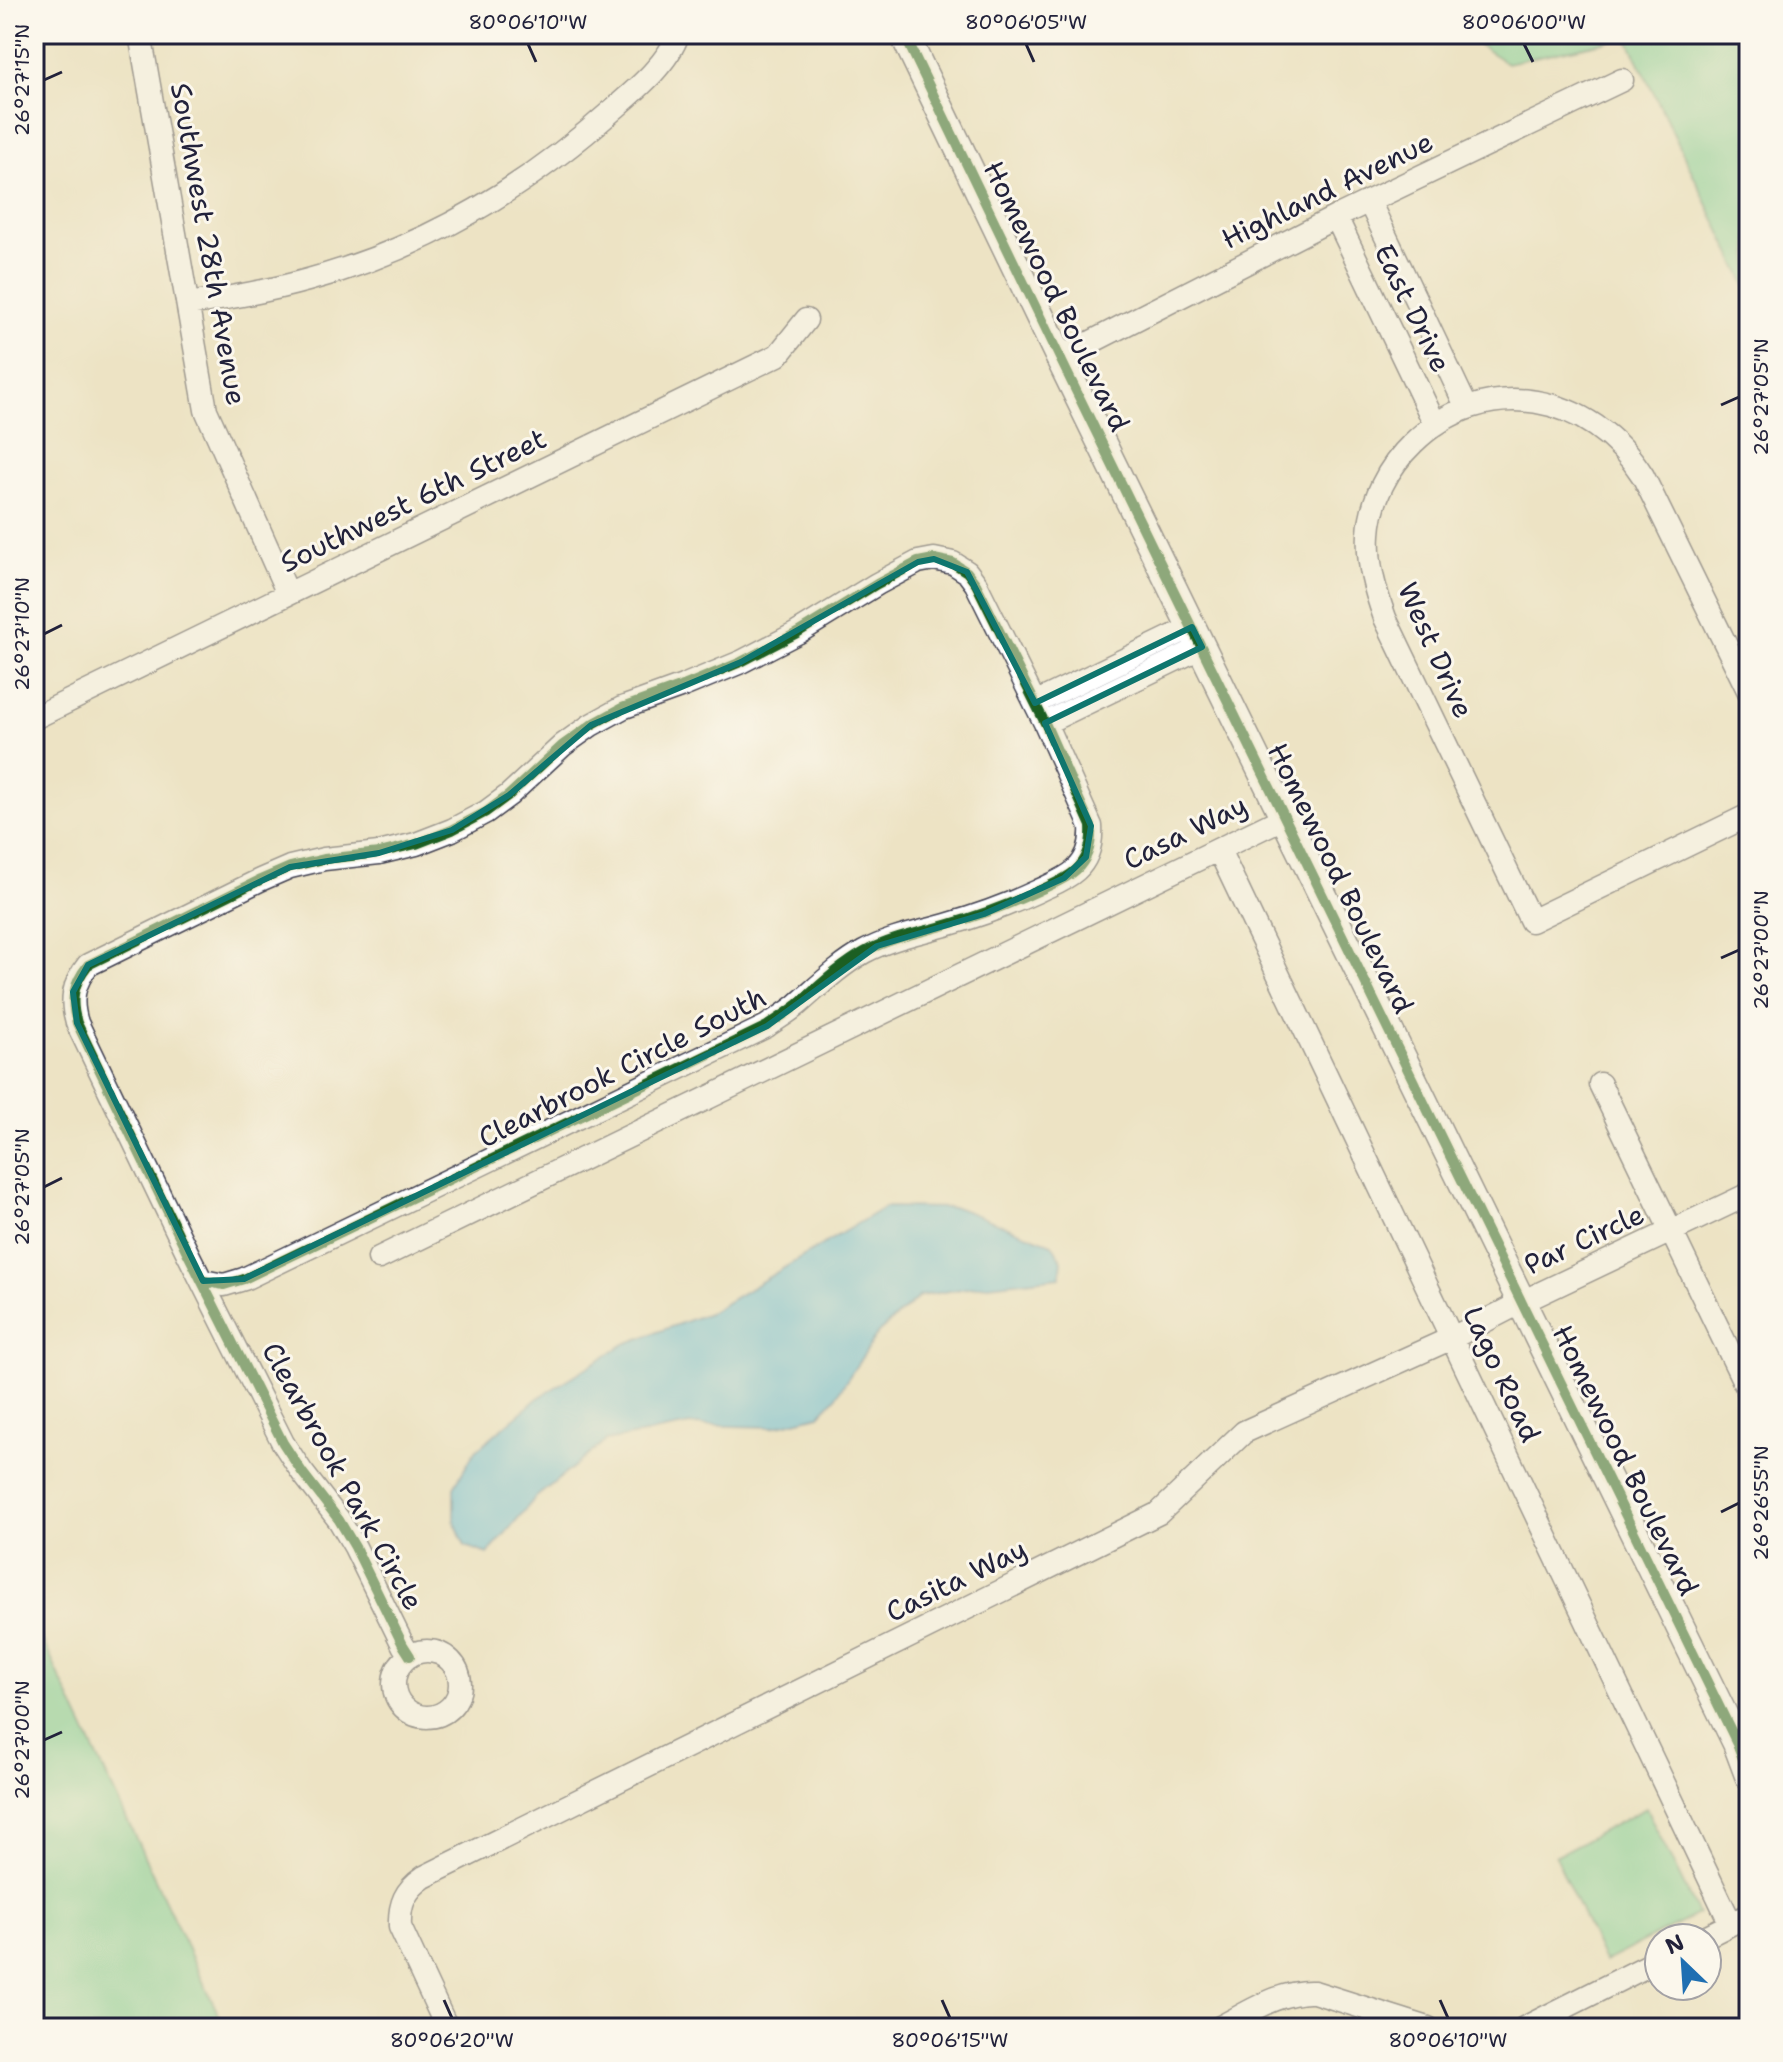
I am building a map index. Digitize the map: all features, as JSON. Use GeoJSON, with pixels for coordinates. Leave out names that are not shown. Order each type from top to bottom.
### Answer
{"type":"FeatureCollection","features":[{"type":"Feature","properties":{"kind":"street","name":"Southwest 28th Avenue"},"geometry":{"type":"LineString","coordinates":[[140,34],[206,410],[288,594]]}},
{"type":"Feature","properties":{"kind":"street","name":"Homewood Boulevard"},"geometry":{"type":"LineString","coordinates":[[904,34],[1743,1752],[1749,1775]]}},
{"type":"Feature","properties":{"kind":"street"},"geometry":{"type":"LineString","coordinates":[[188,304],[249,295],[310,280],[426,236],[481,207],[534,174],[630,95],[672,50],[678,35]]}},
{"type":"Feature","properties":{"kind":"street","name":"Highland Avenue"},"geometry":{"type":"LineString","coordinates":[[1060,358],[1336,217],[1622,80]]}},
{"type":"Feature","properties":{"kind":"street","name":"East Drive"},"geometry":{"type":"LineString","coordinates":[[1369,201],[1451,416]]}},
{"type":"Feature","properties":{"kind":"street","name":"East Drive"},"geometry":{"type":"LineString","coordinates":[[1336,217],[1451,416]]}},
{"type":"Feature","properties":{"kind":"street","name":"Southwest 6th Street"},"geometry":{"type":"LineString","coordinates":[[34,718],[778,355],[806,320]]}},
{"type":"Feature","properties":{"kind":"street"},"geometry":{"type":"LineString","coordinates":[[1451,416],[1485,403],[1519,400],[1559,407],[1590,421],[1622,447],[1652,492],[1749,692]]}},
{"type":"Feature","properties":{"kind":"street","name":"West Drive"},"geometry":{"type":"LineString","coordinates":[[1451,416],[1407,448],[1381,487],[1369,532],[1370,565],[1385,618],[1531,921],[1749,815]]}},
{"type":"Feature","properties":{"kind":"street","name":"Clearbrook Park Circle"},"geometry":{"type":"LineString","coordinates":[[410,1656],[339,1520],[283,1443],[203,1281],[77,1023],[72,1008],[78,977],[88,965],[290,867],[324,859],[379,853],[416,844],[452,830],[486,812],[509,795],[563,745],[591,725],[622,708],[741,662],[918,562],[934,559],[953,563],[967,572],[976,584],[1035,703]]}},
{"type":"Feature","properties":{"kind":"street"},"geometry":{"type":"LineString","coordinates":[[1197,637],[1045,723],[1035,703],[1197,637]]}},
{"type":"Feature","properties":{"kind":"street","name":"Clearbrook Circle South"},"geometry":{"type":"LineString","coordinates":[[203,1281],[224,1285],[244,1279],[753,1033],[795,1007],[834,972],[862,953],[908,934],[984,914],[1064,878],[1077,869],[1086,857],[1092,841],[1091,826],[1045,723]]}},
{"type":"Feature","properties":{"kind":"street","name":"Casa Way"},"geometry":{"type":"LineString","coordinates":[[379,1258],[1285,817]]}},
{"type":"Feature","properties":{"kind":"street","name":"Lago Road"},"geometry":{"type":"LineString","coordinates":[[1219,850],[1452,1338],[1740,1920]]}},
{"type":"Feature","properties":{"kind":"street"},"geometry":{"type":"LineString","coordinates":[[1600,1084],[1672,1232]]}},
{"type":"Feature","properties":{"kind":"street","name":"Par Circle"},"geometry":{"type":"LineString","coordinates":[[1522,1302],[1749,1194]]}},
{"type":"Feature","properties":{"kind":"street","name":"Par Circle"},"geometry":{"type":"LineString","coordinates":[[1672,1232],[1749,1392]]}},
{"type":"Feature","properties":{"kind":"street","name":"Casita Way"},"geometry":{"type":"LineString","coordinates":[[447,2028],[400,1927],[399,1912],[404,1897],[424,1877],[1159,1513],[1244,1432],[1452,1338],[1522,1302]]}},
{"type":"Feature","properties":{"kind":"street"},"geometry":{"type":"LineString","coordinates":[[1524,2028],[1643,1968]]}},
{"type":"Feature","properties":{"kind":"street"},"geometry":{"type":"LineString","coordinates":[[1218,2028],[1299,1991],[1314,1992],[1428,2028]]}},
{"type":"Feature","properties":{"kind":"highlighted area"},"geometry":{"type":"Polygon","coordinates":[[[934,559],[967,572],[1035,703],[1192,627],[1202,647],[1045,723],[1091,826],[1086,857],[1064,878],[984,914],[877,946],[767,1026],[244,1279],[203,1281],[77,1023],[73,992],[88,965],[290,867],[379,853],[452,830],[509,795],[591,725],[741,662],[918,562],[934,559]]]}},
{"type":"Feature","properties":{"kind":"green space"},"geometry":{"type":"Polygon","coordinates":[[[1462,34],[1749,34],[1749,291],[1627,37],[1507,63],[1462,34]]]}},
{"type":"Feature","properties":{"kind":"green space"},"geometry":{"type":"Polygon","coordinates":[[[34,1622],[225,2028],[34,2028],[34,1622]]]}},
{"type":"Feature","properties":{"kind":"green space"},"geometry":{"type":"Polygon","coordinates":[[[1646,1808],[1698,1914],[1682,1922],[1643,1922],[1643,1942],[1604,1962],[1555,1856],[1646,1808]]]}},
{"type":"Feature","properties":{"kind":"water"},"geometry":{"type":"Polygon","coordinates":[[[885,1207],[958,1208],[1052,1244],[1062,1261],[1060,1277],[920,1296],[878,1333],[835,1398],[819,1415],[772,1427],[690,1425],[606,1441],[535,1498],[488,1554],[465,1546],[454,1520],[454,1487],[475,1451],[538,1398],[625,1344],[711,1312],[885,1207]]]}},
{"type":"Feature","properties":{"kind":"cycle path"},"geometry":{"type":"LineString","coordinates":[[904,34],[1737,1743],[1749,1775]]}},
{"type":"Feature","properties":{"kind":"cycle path"},"geometry":{"type":"LineString","coordinates":[[203,1281],[224,1285],[244,1279],[767,1026],[846,964],[874,947],[1004,906],[1076,870],[1089,850],[1091,826],[1045,723],[976,584],[967,572],[953,563],[934,559],[918,562],[741,662],[622,708],[591,725],[563,745],[509,795],[486,812],[452,830],[416,844],[379,853],[324,859],[290,867],[88,965],[79,979],[73,1000],[77,1023],[187,1252],[283,1443],[339,1520],[410,1656]]}}]}
